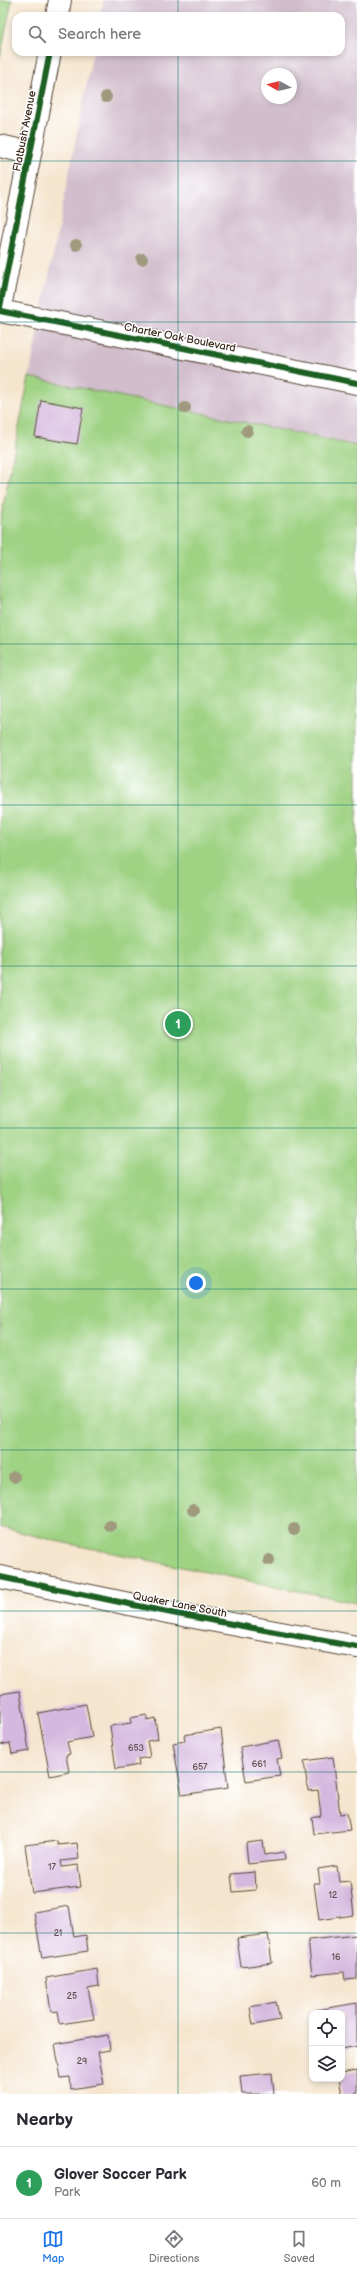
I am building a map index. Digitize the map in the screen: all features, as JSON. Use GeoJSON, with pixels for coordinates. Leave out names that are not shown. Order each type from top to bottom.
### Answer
{"type":"FeatureCollection","features":[{"type":"Feature","properties":{"kind":"street"},"geometry":{"type":"LineString","coordinates":[[58,12],[60,0]]}},
{"type":"Feature","properties":{"kind":"street","name":"Flatbush Avenue"},"geometry":{"type":"LineString","coordinates":[[0,307],[49,56]]}},
{"type":"Feature","properties":{"kind":"street"},"geometry":{"type":"LineString","coordinates":[[0,146],[30,153]]}},
{"type":"Feature","properties":{"kind":"street","name":"Charter Oak Boulevard"},"geometry":{"type":"LineString","coordinates":[[0,311],[357,383]]}},
{"type":"Feature","properties":{"kind":"street","name":"Quaker Lane South"},"geometry":{"type":"LineString","coordinates":[[0,1577],[172,1613],[357,1648]]}},
{"type":"Feature","properties":{"kind":"shaded area"},"geometry":{"type":"Polygon","coordinates":[[[104,0],[357,0],[357,446],[29,377],[92,56],[345,56],[345,12],[101,12],[104,0]]]}},
{"type":"Feature","properties":{"kind":"green space"},"geometry":{"type":"Polygon","coordinates":[[[0,0],[12,0],[0,58],[0,0]]]}},
{"type":"Feature","properties":{"kind":"green space"},"geometry":{"type":"Polygon","coordinates":[[[29,377],[357,446],[357,1603],[60,1542],[0,1527],[0,522],[29,377]]]}},
{"type":"Feature","properties":{"kind":"building"},"geometry":{"type":"Polygon","coordinates":[[[41,400],[83,408],[77,444],[35,437],[41,400]]]}},
{"type":"Feature","properties":{"kind":"building"},"geometry":{"type":"Polygon","coordinates":[[[20,1691],[29,1751],[12,1754],[10,1743],[0,1745],[0,1694],[20,1691]]]}},
{"type":"Feature","properties":{"kind":"building"},"geometry":{"type":"Polygon","coordinates":[[[86,1704],[92,1737],[67,1742],[70,1754],[66,1755],[69,1772],[50,1776],[38,1713],[86,1704]]]}},
{"type":"Feature","properties":{"kind":"building"},"geometry":{"type":"Polygon","coordinates":[[[147,1715],[147,1720],[155,1718],[158,1739],[147,1741],[150,1757],[138,1759],[139,1765],[116,1769],[110,1726],[131,1723],[130,1718],[147,1715]]]}},
{"type":"Feature","properties":{"kind":"building"},"geometry":{"type":"Polygon","coordinates":[[[221,1729],[228,1788],[182,1795],[173,1743],[185,1741],[184,1735],[221,1729]]]}},
{"type":"Feature","properties":{"kind":"building"},"geometry":{"type":"Polygon","coordinates":[[[278,1740],[282,1758],[277,1759],[280,1776],[246,1781],[240,1747],[278,1740]]]}},
{"type":"Feature","properties":{"kind":"building"},"geometry":{"type":"Polygon","coordinates":[[[333,1757],[340,1814],[347,1813],[350,1830],[314,1834],[312,1818],[321,1816],[318,1790],[308,1791],[304,1761],[333,1757]]]}},
{"type":"Feature","properties":{"kind":"building"},"geometry":{"type":"Polygon","coordinates":[[[57,1841],[58,1845],[77,1843],[79,1859],[61,1861],[62,1867],[78,1865],[81,1887],[32,1893],[25,1845],[57,1841]]]}},
{"type":"Feature","properties":{"kind":"building"},"geometry":{"type":"Polygon","coordinates":[[[263,1841],[265,1855],[284,1852],[285,1860],[248,1864],[246,1843],[263,1841]]]}},
{"type":"Feature","properties":{"kind":"building"},"geometry":{"type":"Polygon","coordinates":[[[337,1866],[339,1882],[350,1881],[354,1915],[319,1920],[314,1883],[320,1883],[318,1869],[337,1866]]]}},
{"type":"Feature","properties":{"kind":"building"},"geometry":{"type":"Polygon","coordinates":[[[255,1872],[256,1890],[233,1892],[231,1874],[255,1872]]]}},
{"type":"Feature","properties":{"kind":"building"},"geometry":{"type":"Polygon","coordinates":[[[69,1906],[74,1937],[86,1935],[88,1951],[42,1958],[34,1912],[69,1906]]]}},
{"type":"Feature","properties":{"kind":"building"},"geometry":{"type":"Polygon","coordinates":[[[268,1934],[272,1963],[241,1967],[237,1938],[268,1934]]]}},
{"type":"Feature","properties":{"kind":"building"},"geometry":{"type":"Polygon","coordinates":[[[357,1935],[357,1979],[345,1980],[344,1972],[312,1975],[308,1940],[357,1935]]]}},
{"type":"Feature","properties":{"kind":"building"},"geometry":{"type":"Polygon","coordinates":[[[97,1969],[99,1986],[88,1988],[94,2019],[60,2024],[58,2011],[51,2012],[46,1978],[97,1969]]]}},
{"type":"Feature","properties":{"kind":"building"},"geometry":{"type":"Polygon","coordinates":[[[276,2002],[280,2020],[253,2025],[250,2007],[276,2002]]]}},
{"type":"Feature","properties":{"kind":"building"},"geometry":{"type":"Polygon","coordinates":[[[357,2003],[357,2046],[345,2048],[345,2010],[316,2010],[357,2003]]]}},
{"type":"Feature","properties":{"kind":"building"},"geometry":{"type":"Polygon","coordinates":[[[108,2035],[110,2050],[98,2052],[104,2084],[71,2089],[70,2077],[61,2078],[55,2044],[108,2035]]]}},
{"type":"Feature","properties":{"kind":"building"},"geometry":{"type":"Polygon","coordinates":[[[357,2070],[357,2094],[342,2094],[340,2082],[345,2082],[345,2072],[357,2070]]]}},
{"type":"Feature","properties":{"kind":"building"},"geometry":{"type":"Polygon","coordinates":[[[272,2073],[274,2094],[242,2094],[240,2076],[272,2073]]]}},
{"type":"Feature","properties":{"kind":"cycle path"},"geometry":{"type":"LineString","coordinates":[[0,307],[49,56]]}},
{"type":"Feature","properties":{"kind":"cycle path"},"geometry":{"type":"LineString","coordinates":[[0,311],[357,383]]}},
{"type":"Feature","properties":{"kind":"cycle path"},"geometry":{"type":"LineString","coordinates":[[0,1577],[172,1613],[357,1647]]}},
{"type":"Feature","properties":{"kind":"place","name":"Glover Soccer Park"},"geometry":{"type":"Point","coordinates":[178,1024]}}]}
